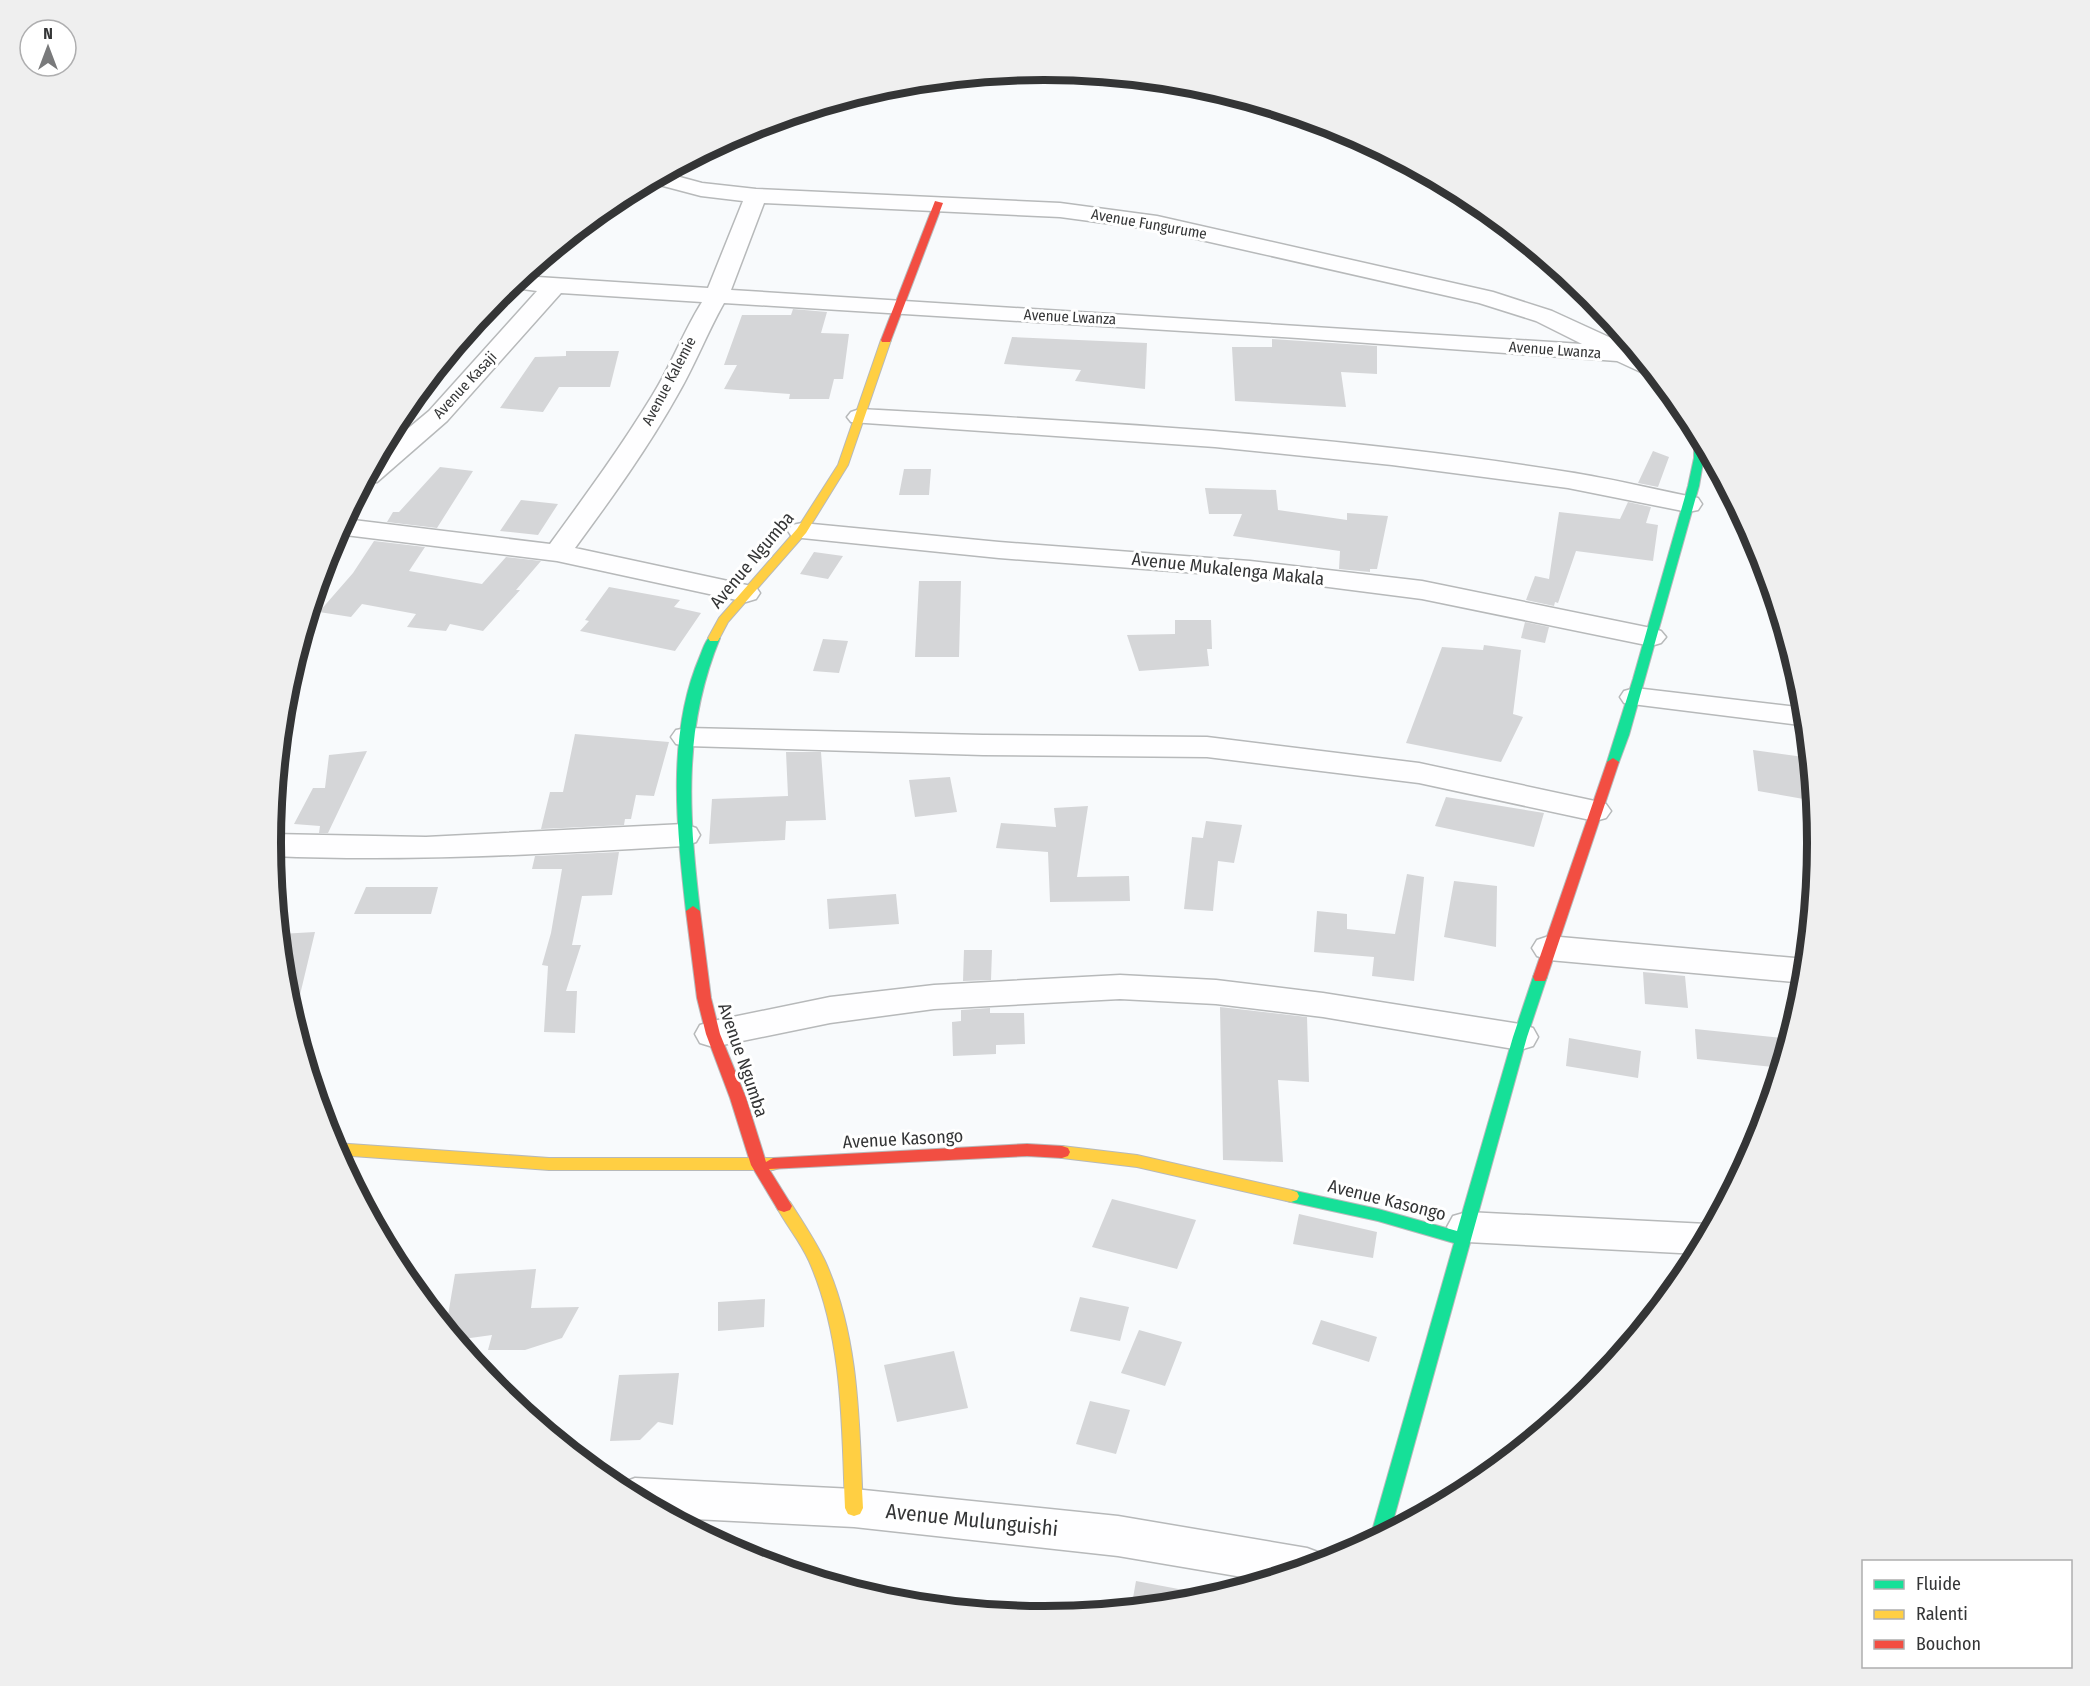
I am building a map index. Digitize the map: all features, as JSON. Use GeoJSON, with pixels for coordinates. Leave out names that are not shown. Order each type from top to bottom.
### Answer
{"type":"FeatureCollection","features":[{"type":"Feature","properties":{"kind":"street","name":"Avenue Fungurume"},"geometry":{"type":"LineString","coordinates":[[667,180],[701,189],[756,196],[938,203],[1104,214],[1157,223],[1319,257],[1485,297],[1544,316],[1635,359]]}},
{"type":"Feature","properties":{"kind":"street","name":"Avenue Kalemie"},"geometry":{"type":"LineString","coordinates":[[557,553],[596,501],[653,415],[717,296],[756,196]]}},
{"type":"Feature","properties":{"kind":"street","name":"Avenue Ngumba"},"geometry":{"type":"LineString","coordinates":[[854,1508],[848,1397],[841,1343],[830,1297],[817,1262],[759,1165],[738,1098],[713,1034],[704,998],[684,835],[687,737],[697,680],[710,646],[723,621],[802,531],[843,465],[898,306],[938,203]]}},
{"type":"Feature","properties":{"kind":"street","name":"Avenue Lwanza"},"geometry":{"type":"LineString","coordinates":[[527,283],[1298,331],[1626,354]]}},
{"type":"Feature","properties":{"kind":"street","name":"Avenue Kasaji"},"geometry":{"type":"LineString","coordinates":[[383,463],[438,416],[555,286]]}},
{"type":"Feature","properties":{"kind":"street"},"geometry":{"type":"LineString","coordinates":[[860,417],[1023,425],[1312,448],[1570,481],[1688,504]]}},
{"type":"Feature","properties":{"kind":"street"},"geometry":{"type":"LineString","coordinates":[[1382,1529],[1520,1037],[1635,697],[1701,453]]}},
{"type":"Feature","properties":{"kind":"street"},"geometry":{"type":"LineString","coordinates":[[350,528],[557,553],[746,593]]}},
{"type":"Feature","properties":{"kind":"street","name":"Avenue Mukalenga Makala"},"geometry":{"type":"LineString","coordinates":[[802,531],[999,550],[1239,568],[1422,590],[1651,637]]}},
{"type":"Feature","properties":{"kind":"street"},"geometry":{"type":"LineString","coordinates":[[1635,697],[1798,716]]}},
{"type":"Feature","properties":{"kind":"street"},"geometry":{"type":"LineString","coordinates":[[687,737],[983,745],[1207,747],[1321,759],[1419,773],[1595,811]]}},
{"type":"Feature","properties":{"kind":"street"},"geometry":{"type":"LineString","coordinates":[[281,845],[429,848],[684,835]]}},
{"type":"Feature","properties":{"kind":"street"},"geometry":{"type":"LineString","coordinates":[[1549,948],[1798,969]]}},
{"type":"Feature","properties":{"kind":"street"},"geometry":{"type":"LineString","coordinates":[[713,1034],[830,1010],[934,996],[1120,987],[1216,992],[1520,1037]]}},
{"type":"Feature","properties":{"kind":"street","name":"Avenue Kasongo"},"geometry":{"type":"LineString","coordinates":[[346,1150],[549,1164],[759,1165],[1027,1150],[1076,1153],[1137,1161],[1465,1233]]}},
{"type":"Feature","properties":{"kind":"street"},"geometry":{"type":"LineString","coordinates":[[1465,1233],[1697,1239]]}},
{"type":"Feature","properties":{"kind":"street","name":"Avenue Mulunguishi"},"geometry":{"type":"LineString","coordinates":[[653,1498],[854,1508],[1118,1536],[1292,1565]]}},
{"type":"Feature","properties":{"kind":"building"},"geometry":{"type":"Polygon","coordinates":[[[793,309],[827,312],[821,333],[849,334],[843,379],[834,379],[829,399],[789,399],[790,394],[724,389],[737,365],[724,365],[742,315],[791,315],[793,309]]]}},
{"type":"Feature","properties":{"kind":"building"},"geometry":{"type":"Polygon","coordinates":[[[1012,337],[1147,343],[1145,389],[1075,381],[1081,370],[1004,364],[1012,337]]]}},
{"type":"Feature","properties":{"kind":"building"},"geometry":{"type":"Polygon","coordinates":[[[1272,339],[1377,346],[1377,374],[1341,372],[1346,407],[1235,401],[1232,347],[1272,347],[1272,339]]]}},
{"type":"Feature","properties":{"kind":"building"},"geometry":{"type":"Polygon","coordinates":[[[566,351],[619,351],[610,387],[559,387],[543,412],[500,408],[535,357],[566,356],[566,351]]]}},
{"type":"Feature","properties":{"kind":"building"},"geometry":{"type":"Polygon","coordinates":[[[1653,451],[1669,457],[1658,487],[1638,483],[1653,451]]]}},
{"type":"Feature","properties":{"kind":"building"},"geometry":{"type":"Polygon","coordinates":[[[440,467],[473,471],[437,528],[387,522],[393,512],[399,512],[440,467]]]}},
{"type":"Feature","properties":{"kind":"building"},"geometry":{"type":"Polygon","coordinates":[[[904,469],[931,469],[929,495],[899,495],[904,469]]]}},
{"type":"Feature","properties":{"kind":"building"},"geometry":{"type":"Polygon","coordinates":[[[1205,488],[1276,490],[1278,510],[1347,520],[1347,513],[1388,516],[1377,569],[1370,569],[1370,572],[1339,569],[1340,551],[1233,536],[1242,514],[1209,514],[1205,488]]]}},
{"type":"Feature","properties":{"kind":"building"},"geometry":{"type":"Polygon","coordinates":[[[521,500],[558,504],[538,535],[500,531],[521,500]]]}},
{"type":"Feature","properties":{"kind":"building"},"geometry":{"type":"Polygon","coordinates":[[[1628,502],[1651,507],[1646,523],[1658,525],[1653,561],[1576,551],[1558,603],[1555,602],[1554,606],[1526,600],[1535,576],[1549,579],[1559,512],[1620,519],[1628,502]]]}},
{"type":"Feature","properties":{"kind":"building"},"geometry":{"type":"Polygon","coordinates":[[[374,541],[425,547],[409,571],[482,584],[506,557],[541,561],[516,590],[520,590],[483,631],[450,624],[446,631],[407,627],[416,614],[362,604],[351,617],[319,612],[353,573],[374,541]]]}},
{"type":"Feature","properties":{"kind":"building"},"geometry":{"type":"Polygon","coordinates":[[[814,552],[843,556],[828,579],[800,574],[814,552]]]}},
{"type":"Feature","properties":{"kind":"building"},"geometry":{"type":"Polygon","coordinates":[[[919,581],[961,581],[959,657],[915,657],[919,581]]]}},
{"type":"Feature","properties":{"kind":"building"},"geometry":{"type":"Polygon","coordinates":[[[609,587],[680,600],[674,607],[701,613],[675,651],[580,631],[589,621],[585,620],[609,587]]]}},
{"type":"Feature","properties":{"kind":"building"},"geometry":{"type":"Polygon","coordinates":[[[1175,620],[1211,620],[1212,649],[1207,649],[1209,666],[1139,671],[1127,635],[1175,634],[1175,620]]]}},
{"type":"Feature","properties":{"kind":"building"},"geometry":{"type":"Polygon","coordinates":[[[1525,622],[1549,627],[1545,643],[1521,638],[1525,622]]]}},
{"type":"Feature","properties":{"kind":"building"},"geometry":{"type":"Polygon","coordinates":[[[823,639],[848,641],[839,673],[813,671],[823,639]]]}},
{"type":"Feature","properties":{"kind":"building"},"geometry":{"type":"Polygon","coordinates":[[[1484,645],[1521,650],[1513,714],[1523,717],[1501,762],[1406,743],[1442,647],[1483,650],[1484,645]]]}},
{"type":"Feature","properties":{"kind":"building"},"geometry":{"type":"Polygon","coordinates":[[[575,734],[669,742],[654,796],[636,795],[631,819],[625,819],[624,825],[541,829],[550,792],[563,792],[575,734]]]}},
{"type":"Feature","properties":{"kind":"building"},"geometry":{"type":"Polygon","coordinates":[[[1753,750],[1803,757],[1807,800],[1758,791],[1753,750]]]}},
{"type":"Feature","properties":{"kind":"building"},"geometry":{"type":"Polygon","coordinates":[[[367,751],[328,833],[319,833],[320,826],[294,824],[313,788],[325,788],[329,755],[367,751]]]}},
{"type":"Feature","properties":{"kind":"building"},"geometry":{"type":"Polygon","coordinates":[[[786,752],[821,752],[826,820],[786,821],[785,840],[709,844],[712,799],[788,796],[786,752]]]}},
{"type":"Feature","properties":{"kind":"building"},"geometry":{"type":"Polygon","coordinates":[[[950,777],[957,812],[915,817],[909,780],[950,777]]]}},
{"type":"Feature","properties":{"kind":"building"},"geometry":{"type":"Polygon","coordinates":[[[1446,797],[1544,813],[1534,847],[1435,826],[1446,797]]]}},
{"type":"Feature","properties":{"kind":"building"},"geometry":{"type":"Polygon","coordinates":[[[1088,806],[1077,877],[1129,876],[1130,901],[1050,902],[1048,852],[996,848],[1001,823],[1056,827],[1054,808],[1088,806]]]}},
{"type":"Feature","properties":{"kind":"building"},"geometry":{"type":"Polygon","coordinates":[[[1206,821],[1242,825],[1234,863],[1218,861],[1213,911],[1184,909],[1192,837],[1203,838],[1206,821]]]}},
{"type":"Feature","properties":{"kind":"building"},"geometry":{"type":"Polygon","coordinates":[[[619,852],[612,895],[582,896],[572,945],[581,945],[566,991],[577,991],[575,1033],[544,1032],[548,966],[542,965],[551,933],[562,869],[532,869],[535,856],[619,852]]]}},
{"type":"Feature","properties":{"kind":"building"},"geometry":{"type":"Polygon","coordinates":[[[1407,874],[1424,877],[1414,981],[1372,976],[1374,957],[1314,952],[1317,911],[1347,914],[1347,929],[1395,934],[1407,874]]]}},
{"type":"Feature","properties":{"kind":"building"},"geometry":{"type":"Polygon","coordinates":[[[1454,881],[1497,886],[1496,947],[1444,937],[1454,881]]]}},
{"type":"Feature","properties":{"kind":"building"},"geometry":{"type":"Polygon","coordinates":[[[366,887],[438,887],[431,914],[354,914],[366,887]]]}},
{"type":"Feature","properties":{"kind":"building"},"geometry":{"type":"Polygon","coordinates":[[[896,894],[899,924],[829,929],[827,899],[896,894]]]}},
{"type":"Feature","properties":{"kind":"building"},"geometry":{"type":"Polygon","coordinates":[[[315,932],[298,1002],[296,992],[287,934],[315,932]]]}},
{"type":"Feature","properties":{"kind":"building"},"geometry":{"type":"Polygon","coordinates":[[[964,950],[992,950],[991,980],[963,981],[964,950]]]}},
{"type":"Feature","properties":{"kind":"building"},"geometry":{"type":"Polygon","coordinates":[[[1643,972],[1685,976],[1688,1008],[1645,1004],[1643,972]]]}},
{"type":"Feature","properties":{"kind":"building"},"geometry":{"type":"Polygon","coordinates":[[[1220,1007],[1307,1017],[1309,1082],[1278,1080],[1283,1162],[1223,1160],[1220,1007]]]}},
{"type":"Feature","properties":{"kind":"building"},"geometry":{"type":"Polygon","coordinates":[[[990,1008],[990,1013],[1024,1013],[1025,1044],[996,1045],[996,1054],[953,1056],[952,1022],[961,1021],[961,1010],[990,1008]]]}},
{"type":"Feature","properties":{"kind":"building"},"geometry":{"type":"Polygon","coordinates":[[[1695,1029],[1783,1038],[1774,1067],[1697,1059],[1695,1029]]]}},
{"type":"Feature","properties":{"kind":"building"},"geometry":{"type":"Polygon","coordinates":[[[1569,1038],[1641,1051],[1638,1078],[1566,1066],[1569,1038]]]}},
{"type":"Feature","properties":{"kind":"building"},"geometry":{"type":"Polygon","coordinates":[[[1112,1199],[1196,1220],[1177,1269],[1092,1247],[1112,1199]]]}},
{"type":"Feature","properties":{"kind":"building"},"geometry":{"type":"Polygon","coordinates":[[[1299,1214],[1377,1232],[1373,1258],[1293,1244],[1299,1214]]]}},
{"type":"Feature","properties":{"kind":"building"},"geometry":{"type":"Polygon","coordinates":[[[536,1269],[531,1308],[579,1307],[562,1338],[525,1350],[488,1350],[492,1335],[465,1339],[448,1318],[455,1274],[536,1269]]]}},
{"type":"Feature","properties":{"kind":"building"},"geometry":{"type":"Polygon","coordinates":[[[1080,1297],[1129,1307],[1120,1341],[1070,1331],[1080,1297]]]}},
{"type":"Feature","properties":{"kind":"building"},"geometry":{"type":"Polygon","coordinates":[[[765,1299],[764,1327],[718,1331],[718,1302],[765,1299]]]}},
{"type":"Feature","properties":{"kind":"building"},"geometry":{"type":"Polygon","coordinates":[[[1321,1320],[1377,1337],[1369,1362],[1312,1344],[1321,1320]]]}},
{"type":"Feature","properties":{"kind":"building"},"geometry":{"type":"Polygon","coordinates":[[[1139,1330],[1182,1342],[1165,1386],[1121,1373],[1139,1330]]]}},
{"type":"Feature","properties":{"kind":"building"},"geometry":{"type":"Polygon","coordinates":[[[954,1351],[968,1408],[897,1422],[884,1365],[954,1351]]]}},
{"type":"Feature","properties":{"kind":"building"},"geometry":{"type":"Polygon","coordinates":[[[679,1373],[673,1425],[658,1422],[640,1440],[610,1441],[619,1375],[679,1373]]]}},
{"type":"Feature","properties":{"kind":"building"},"geometry":{"type":"Polygon","coordinates":[[[1090,1401],[1130,1410],[1116,1454],[1076,1444],[1090,1401]]]}},
{"type":"Feature","properties":{"kind":"building"},"geometry":{"type":"Polygon","coordinates":[[[1136,1581],[1194,1592],[1145,1600],[1132,1601],[1136,1581]]]}},
{"type":"Feature","properties":{"kind":"traffic: fast"},"geometry":{"type":"LineString","coordinates":[[1613,762],[1694,486],[1700,451]]}},
{"type":"Feature","properties":{"kind":"traffic: fast"},"geometry":{"type":"LineString","coordinates":[[693,911],[686,843],[684,772],[692,702],[701,669],[714,638]]}},
{"type":"Feature","properties":{"kind":"traffic: fast"},"geometry":{"type":"LineString","coordinates":[[1382,1529],[1520,1037],[1540,977]]}},
{"type":"Feature","properties":{"kind":"traffic: fast"},"geometry":{"type":"LineString","coordinates":[[1291,1196],[1378,1215],[1463,1239]]}},
{"type":"Feature","properties":{"kind":"traffic: slow"},"geometry":{"type":"LineString","coordinates":[[714,638],[723,621],[802,531],[843,465],[886,340]]}},
{"type":"Feature","properties":{"kind":"traffic: slow"},"geometry":{"type":"LineString","coordinates":[[346,1150],[549,1164],[773,1164]]}},
{"type":"Feature","properties":{"kind":"traffic: slow"},"geometry":{"type":"LineString","coordinates":[[1062,1152],[1137,1161],[1291,1196]]}},
{"type":"Feature","properties":{"kind":"traffic: slow"},"geometry":{"type":"LineString","coordinates":[[784,1206],[817,1261],[837,1319],[850,1414],[854,1508]]}},
{"type":"Feature","properties":{"kind":"traffic: jam"},"geometry":{"type":"LineString","coordinates":[[886,340],[938,203]]}},
{"type":"Feature","properties":{"kind":"traffic: jam"},"geometry":{"type":"LineString","coordinates":[[1540,977],[1613,762]]}},
{"type":"Feature","properties":{"kind":"traffic: jam"},"geometry":{"type":"LineString","coordinates":[[693,911],[704,998],[713,1034],[738,1098],[759,1165],[784,1206]]}},
{"type":"Feature","properties":{"kind":"traffic: jam"},"geometry":{"type":"LineString","coordinates":[[773,1164],[1027,1150],[1062,1152]]}}]}
